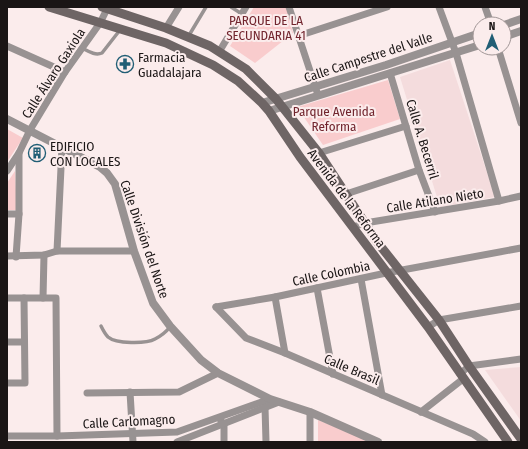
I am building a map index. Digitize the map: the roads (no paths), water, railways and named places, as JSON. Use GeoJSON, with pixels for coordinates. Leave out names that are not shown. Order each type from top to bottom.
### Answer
{"type":"FeatureCollection","features":[{"type":"Feature","properties":{"kind":"main road","name":"Avenida de la Reforma"},"geometry":{"type":"LineString","coordinates":[[49,7],[166,43],[213,65],[238,81],[262,103],[300,157],[428,328],[508,442]]}},
{"type":"Feature","properties":{"kind":"main road","name":"Avenida de la Reforma"},"geometry":{"type":"LineString","coordinates":[[106,7],[166,28],[210,46],[246,69],[276,99],[319,154],[378,243],[439,320],[469,366],[521,439]]}},
{"type":"Feature","properties":{"kind":"street","name":"Calle Álvaro Gaxiola"},"geometry":{"type":"LineString","coordinates":[[7,171],[19,153],[30,130],[65,72],[100,23],[106,7]]}},
{"type":"Feature","properties":{"kind":"street"},"geometry":{"type":"LineString","coordinates":[[166,28],[179,7]]}},
{"type":"Feature","properties":{"kind":"street"},"geometry":{"type":"LineString","coordinates":[[219,52],[246,7]]}},
{"type":"Feature","properties":{"kind":"street"},"geometry":{"type":"LineString","coordinates":[[289,7],[318,95]]}},
{"type":"Feature","properties":{"kind":"street"},"geometry":{"type":"LineString","coordinates":[[298,36],[387,7]]}},
{"type":"Feature","properties":{"kind":"street"},"geometry":{"type":"LineString","coordinates":[[439,7],[456,53],[499,201]]}},
{"type":"Feature","properties":{"kind":"street","name":"Calle Campestre del Valle"},"geometry":{"type":"LineString","coordinates":[[262,103],[386,65],[472,36]]}},
{"type":"Feature","properties":{"kind":"street"},"geometry":{"type":"LineString","coordinates":[[7,46],[65,72]]}},
{"type":"Feature","properties":{"kind":"street","name":"Calle Campestre del Valle"},"geometry":{"type":"LineString","coordinates":[[269,111],[472,48]]}},
{"type":"Feature","properties":{"kind":"street"},"geometry":{"type":"LineString","coordinates":[[500,56],[521,123]]}},
{"type":"Feature","properties":{"kind":"street","name":"Calle A. Becerril"},"geometry":{"type":"LineString","coordinates":[[390,73],[419,170],[435,212]]}},
{"type":"Feature","properties":{"kind":"street","name":"Calle División del Norte"},"geometry":{"type":"LineString","coordinates":[[7,119],[100,167],[107,173],[114,184],[134,251],[153,303],[170,326],[201,360],[218,373],[270,399],[310,412],[378,442]]}},
{"type":"Feature","properties":{"kind":"street"},"geometry":{"type":"LineString","coordinates":[[319,154],[406,126]]}},
{"type":"Feature","properties":{"kind":"street"},"geometry":{"type":"LineString","coordinates":[[57,251],[62,147]]}},
{"type":"Feature","properties":{"kind":"street"},"geometry":{"type":"LineString","coordinates":[[16,256],[19,214],[19,153]]}},
{"type":"Feature","properties":{"kind":"street"},"geometry":{"type":"LineString","coordinates":[[346,194],[419,170]]}},
{"type":"Feature","properties":{"kind":"street","name":"Calle Atilano Nieto"},"geometry":{"type":"LineString","coordinates":[[353,227],[365,223],[521,196]]}},
{"type":"Feature","properties":{"kind":"street"},"geometry":{"type":"LineString","coordinates":[[7,214],[19,214]]}},
{"type":"Feature","properties":{"kind":"street","name":"Calle Colombia"},"geometry":{"type":"LineString","coordinates":[[216,307],[275,297],[386,273],[521,248]]}},
{"type":"Feature","properties":{"kind":"street"},"geometry":{"type":"LineString","coordinates":[[7,256],[44,255],[57,251],[134,251]]}},
{"type":"Feature","properties":{"kind":"street"},"geometry":{"type":"LineString","coordinates":[[43,298],[44,255]]}},
{"type":"Feature","properties":{"kind":"street"},"geometry":{"type":"LineString","coordinates":[[361,279],[382,395]]}},
{"type":"Feature","properties":{"kind":"street"},"geometry":{"type":"LineString","coordinates":[[317,288],[333,374]]}},
{"type":"Feature","properties":{"kind":"street"},"geometry":{"type":"LineString","coordinates":[[275,297],[285,353]]}},
{"type":"Feature","properties":{"kind":"street"},"geometry":{"type":"LineString","coordinates":[[7,298],[56,298],[57,436]]}},
{"type":"Feature","properties":{"kind":"street"},"geometry":{"type":"LineString","coordinates":[[7,383],[25,383],[24,298]]}},
{"type":"Feature","properties":{"kind":"street"},"geometry":{"type":"LineString","coordinates":[[428,328],[439,320],[521,306]]}},
{"type":"Feature","properties":{"kind":"street","name":"Calle Brasil"},"geometry":{"type":"LineString","coordinates":[[216,307],[246,338],[285,353],[473,434],[485,442]]}},
{"type":"Feature","properties":{"kind":"street"},"geometry":{"type":"LineString","coordinates":[[7,342],[24,342]]}},
{"type":"Feature","properties":{"kind":"street"},"geometry":{"type":"LineString","coordinates":[[422,412],[462,376],[469,366],[521,359]]}},
{"type":"Feature","properties":{"kind":"street"},"geometry":{"type":"LineString","coordinates":[[88,393],[179,392],[218,373]]}},
{"type":"Feature","properties":{"kind":"street"},"geometry":{"type":"LineString","coordinates":[[130,392],[133,442]]}},
{"type":"Feature","properties":{"kind":"street","name":"Calle Carlomagno"},"geometry":{"type":"LineString","coordinates":[[7,436],[27,439],[57,436],[177,432],[270,399]]}},
{"type":"Feature","properties":{"kind":"street","name":"Calle Carlomagno"},"geometry":{"type":"LineString","coordinates":[[180,441],[279,402]]}},
{"type":"Feature","properties":{"kind":"street"},"geometry":{"type":"LineString","coordinates":[[265,407],[266,442]]}},
{"type":"Feature","properties":{"kind":"street"},"geometry":{"type":"LineString","coordinates":[[310,412],[310,442]]}},
{"type":"Feature","properties":{"kind":"street"},"geometry":{"type":"LineString","coordinates":[[219,417],[224,424],[224,442]]}},
{"type":"Feature","properties":{"kind":"street"},"geometry":{"type":"LineString","coordinates":[[177,432],[180,441]]}},
{"type":"Feature","properties":{"kind":"lane"},"geometry":{"type":"LineString","coordinates":[[188,37],[206,7]]}},
{"type":"Feature","properties":{"kind":"lane"},"geometry":{"type":"LineString","coordinates":[[231,7],[242,14]]}},
{"type":"Feature","properties":{"kind":"lane"},"geometry":{"type":"LineString","coordinates":[[82,48],[95,54],[102,53],[120,29]]}},
{"type":"Feature","properties":{"kind":"lane"},"geometry":{"type":"LineString","coordinates":[[101,326],[108,337],[115,341],[123,342],[147,342],[154,340],[166,332],[170,326]]}},
{"type":"Feature","properties":{"kind":"place","name":"Farmacia Guadalajara"},"geometry":{"type":"Point","coordinates":[125,64]}},
{"type":"Feature","properties":{"kind":"place","name":"EDIFICIO CON LOCALES"},"geometry":{"type":"Point","coordinates":[37,153]}},
{"type":"Feature","properties":{"kind":"park label","name":"PARQUE DE LA SECUNDARIA 41"},"geometry":{"type":"Point","coordinates":[266,28]}},
{"type":"Feature","properties":{"kind":"park label","name":"Parque Avenida Reforma"},"geometry":{"type":"Point","coordinates":[334,118]}}]}
